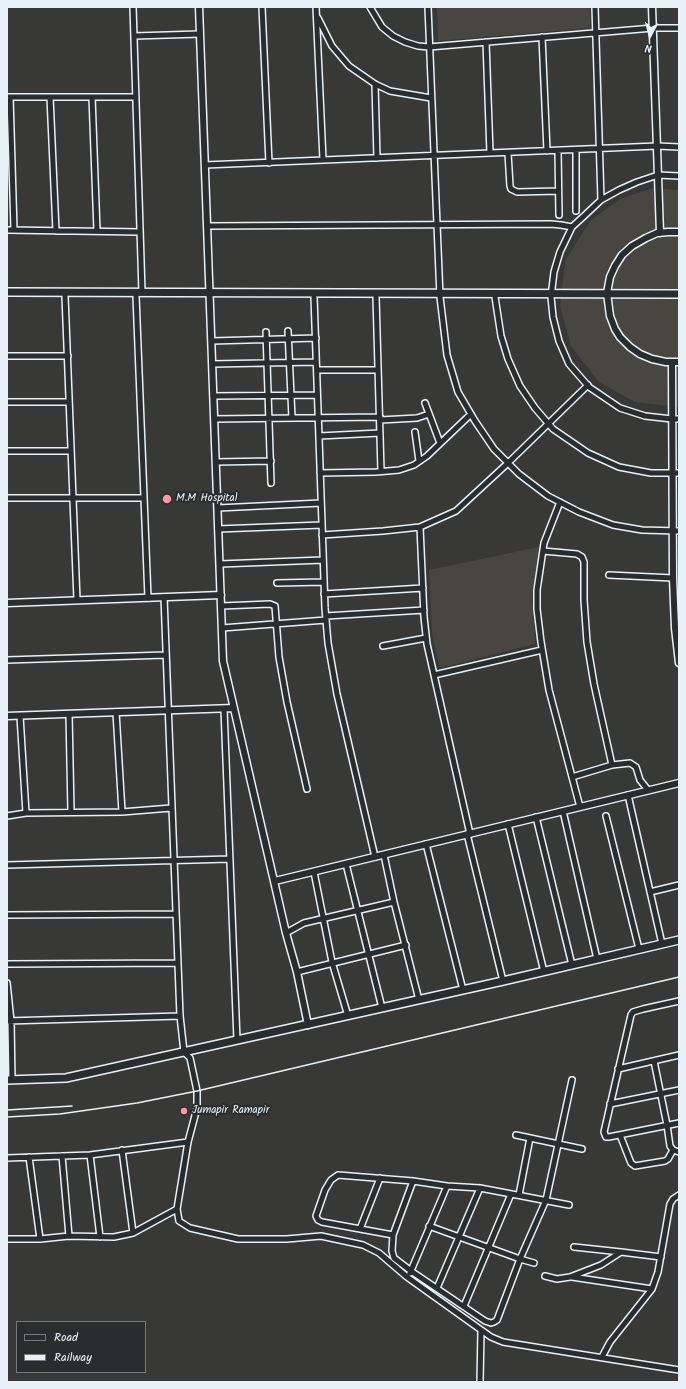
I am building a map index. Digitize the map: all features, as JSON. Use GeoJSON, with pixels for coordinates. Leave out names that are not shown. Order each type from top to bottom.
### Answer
{"type":"FeatureCollection","features":[{"type":"Feature","properties":{"kind":"main road"},"geometry":{"type":"LineString","coordinates":[[7,292],[139,294],[551,295],[679,298]]}},
{"type":"Feature","properties":{"kind":"main road"},"geometry":{"type":"LineString","coordinates":[[7,296],[139,294]]}},
{"type":"Feature","properties":{"kind":"main road"},"geometry":{"type":"LineString","coordinates":[[210,294],[314,297],[440,295],[495,297],[551,295]]}},
{"type":"Feature","properties":{"kind":"main road"},"geometry":{"type":"LineString","coordinates":[[607,296],[679,294]]}},
{"type":"Feature","properties":{"kind":"main road"},"geometry":{"type":"LineString","coordinates":[[10,1080],[66,1078],[503,982],[679,940]]}},
{"type":"Feature","properties":{"kind":"street"},"geometry":{"type":"LineString","coordinates":[[133,7],[140,232],[139,294],[144,498],[148,598]]}},
{"type":"Feature","properties":{"kind":"street"},"geometry":{"type":"LineString","coordinates":[[199,7],[223,661],[286,933],[297,972],[308,1025]]}},
{"type":"Feature","properties":{"kind":"street"},"geometry":{"type":"LineString","coordinates":[[262,7],[268,163]]}},
{"type":"Feature","properties":{"kind":"street"},"geometry":{"type":"LineString","coordinates":[[316,7],[322,160]]}},
{"type":"Feature","properties":{"kind":"street"},"geometry":{"type":"LineString","coordinates":[[370,7],[382,27],[393,36],[405,42],[429,48],[653,28],[679,28]]}},
{"type":"Feature","properties":{"kind":"street"},"geometry":{"type":"LineString","coordinates":[[428,7],[440,295],[447,355],[458,392],[494,449],[525,478],[548,496],[579,512],[613,524],[642,530],[676,531]]}},
{"type":"Feature","properties":{"kind":"street"},"geometry":{"type":"LineString","coordinates":[[595,7],[601,200]]}},
{"type":"Feature","properties":{"kind":"street"},"geometry":{"type":"LineString","coordinates":[[652,7],[660,233]]}},
{"type":"Feature","properties":{"kind":"street"},"geometry":{"type":"LineString","coordinates":[[317,16],[332,46],[349,66],[375,84],[390,91],[432,98]]}},
{"type":"Feature","properties":{"kind":"street"},"geometry":{"type":"LineString","coordinates":[[134,36],[200,34]]}},
{"type":"Feature","properties":{"kind":"street"},"geometry":{"type":"LineString","coordinates":[[542,37],[547,151]]}},
{"type":"Feature","properties":{"kind":"street"},"geometry":{"type":"LineString","coordinates":[[486,42],[490,154]]}},
{"type":"Feature","properties":{"kind":"street"},"geometry":{"type":"LineString","coordinates":[[375,84],[377,158]]}},
{"type":"Feature","properties":{"kind":"street"},"geometry":{"type":"LineString","coordinates":[[14,230],[8,97],[136,97]]}},
{"type":"Feature","properties":{"kind":"street"},"geometry":{"type":"LineString","coordinates":[[50,97],[56,231]]}},
{"type":"Feature","properties":{"kind":"street"},"geometry":{"type":"LineString","coordinates":[[92,97],[96,231]]}},
{"type":"Feature","properties":{"kind":"street"},"geometry":{"type":"LineString","coordinates":[[205,166],[657,146],[679,147]]}},
{"type":"Feature","properties":{"kind":"street"},"geometry":{"type":"LineString","coordinates":[[576,150],[576,211]]}},
{"type":"Feature","properties":{"kind":"street"},"geometry":{"type":"LineString","coordinates":[[558,151],[559,215]]}},
{"type":"Feature","properties":{"kind":"street"},"geometry":{"type":"LineString","coordinates":[[508,153],[511,189],[517,192],[558,191]]}},
{"type":"Feature","properties":{"kind":"street"},"geometry":{"type":"LineString","coordinates":[[676,419],[645,416],[620,408],[588,385],[569,364],[559,341],[551,295],[554,272],[560,252],[572,227],[601,200],[637,182],[658,176],[679,176]]}},
{"type":"Feature","properties":{"kind":"street"},"geometry":{"type":"LineString","coordinates":[[207,226],[552,224],[572,227]]}},
{"type":"Feature","properties":{"kind":"street"},"geometry":{"type":"LineString","coordinates":[[7,230],[140,232]]}},
{"type":"Feature","properties":{"kind":"street"},"geometry":{"type":"LineString","coordinates":[[679,232],[660,233],[646,238],[632,246],[622,255],[615,266],[610,277],[607,296],[610,316],[615,329],[620,337],[630,347],[640,354],[652,359],[672,363],[679,362]]}},
{"type":"Feature","properties":{"kind":"street"},"geometry":{"type":"LineString","coordinates":[[65,296],[77,600]]}},
{"type":"Feature","properties":{"kind":"street"},"geometry":{"type":"LineString","coordinates":[[314,297],[324,594],[328,643],[337,694],[375,857]]}},
{"type":"Feature","properties":{"kind":"street"},"geometry":{"type":"LineString","coordinates":[[376,297],[381,471]]}},
{"type":"Feature","properties":{"kind":"street"},"geometry":{"type":"LineString","coordinates":[[495,297],[501,336],[508,359],[520,386],[535,408],[553,429],[588,453],[619,468],[651,473],[676,473]]}},
{"type":"Feature","properties":{"kind":"street"},"geometry":{"type":"LineString","coordinates":[[288,331],[292,418]]}},
{"type":"Feature","properties":{"kind":"street"},"geometry":{"type":"LineString","coordinates":[[266,332],[271,483]]}},
{"type":"Feature","properties":{"kind":"street"},"geometry":{"type":"LineString","coordinates":[[212,341],[316,338]]}},
{"type":"Feature","properties":{"kind":"street"},"geometry":{"type":"LineString","coordinates":[[7,356],[68,356]]}},
{"type":"Feature","properties":{"kind":"street"},"geometry":{"type":"LineString","coordinates":[[212,364],[316,362]]}},
{"type":"Feature","properties":{"kind":"street"},"geometry":{"type":"LineString","coordinates":[[672,363],[672,387],[676,419],[675,628],[679,663]]}},
{"type":"Feature","properties":{"kind":"street"},"geometry":{"type":"LineString","coordinates":[[317,370],[378,370]]}},
{"type":"Feature","properties":{"kind":"street"},"geometry":{"type":"LineString","coordinates":[[322,534],[383,531],[420,527],[456,511],[588,385]]}},
{"type":"Feature","properties":{"kind":"street"},"geometry":{"type":"LineString","coordinates":[[672,387],[679,387]]}},
{"type":"Feature","properties":{"kind":"street"},"geometry":{"type":"LineString","coordinates":[[214,396],[317,395]]}},
{"type":"Feature","properties":{"kind":"street"},"geometry":{"type":"LineString","coordinates":[[7,402],[69,402]]}},
{"type":"Feature","properties":{"kind":"street"},"geometry":{"type":"LineString","coordinates":[[425,403],[440,444]]}},
{"type":"Feature","properties":{"kind":"street"},"geometry":{"type":"LineString","coordinates":[[214,419],[380,419],[417,418],[429,414]]}},
{"type":"Feature","properties":{"kind":"street"},"geometry":{"type":"LineString","coordinates":[[320,473],[399,470],[414,465],[440,444],[471,414]]}},
{"type":"Feature","properties":{"kind":"street"},"geometry":{"type":"LineString","coordinates":[[415,432],[419,461]]}},
{"type":"Feature","properties":{"kind":"street"},"geometry":{"type":"LineString","coordinates":[[319,436],[380,433]]}},
{"type":"Feature","properties":{"kind":"street"},"geometry":{"type":"LineString","coordinates":[[7,451],[71,451]]}},
{"type":"Feature","properties":{"kind":"street"},"geometry":{"type":"LineString","coordinates":[[216,462],[271,461]]}},
{"type":"Feature","properties":{"kind":"street"},"geometry":{"type":"LineString","coordinates":[[7,498],[144,498]]}},
{"type":"Feature","properties":{"kind":"street"},"geometry":{"type":"LineString","coordinates":[[560,502],[544,544],[537,590],[537,609],[549,690],[580,807]]}},
{"type":"Feature","properties":{"kind":"street"},"geometry":{"type":"LineString","coordinates":[[218,508],[321,503]]}},
{"type":"Feature","properties":{"kind":"street"},"geometry":{"type":"LineString","coordinates":[[218,528],[322,525]]}},
{"type":"Feature","properties":{"kind":"street"},"geometry":{"type":"LineString","coordinates":[[420,527],[426,638],[503,982]]}},
{"type":"Feature","properties":{"kind":"street"},"geometry":{"type":"LineString","coordinates":[[543,551],[577,554],[582,557],[584,562],[584,600],[587,642],[594,684],[612,765]]}},
{"type":"Feature","properties":{"kind":"street"},"geometry":{"type":"LineString","coordinates":[[220,564],[323,560]]}},
{"type":"Feature","properties":{"kind":"street"},"geometry":{"type":"LineString","coordinates":[[609,575],[675,573]]}},
{"type":"Feature","properties":{"kind":"street"},"geometry":{"type":"LineString","coordinates":[[277,583],[324,582]]}},
{"type":"Feature","properties":{"kind":"street"},"geometry":{"type":"LineString","coordinates":[[324,594],[423,588]]}},
{"type":"Feature","properties":{"kind":"street"},"geometry":{"type":"LineString","coordinates":[[7,603],[221,595]]}},
{"type":"Feature","properties":{"kind":"street"},"geometry":{"type":"LineString","coordinates":[[164,597],[180,1016],[184,1052],[190,1058],[197,1091],[196,1108],[188,1142],[177,1209],[179,1221],[190,1228],[232,1238],[287,1239],[321,1236],[363,1245],[379,1253],[407,1277],[491,1337],[503,1342],[679,1370]]}},
{"type":"Feature","properties":{"kind":"street"},"geometry":{"type":"LineString","coordinates":[[221,606],[273,605],[275,609],[279,657],[287,702],[307,789]]}},
{"type":"Feature","properties":{"kind":"street"},"geometry":{"type":"LineString","coordinates":[[222,628],[424,610]]}},
{"type":"Feature","properties":{"kind":"street"},"geometry":{"type":"LineString","coordinates":[[383,646],[426,638]]}},
{"type":"Feature","properties":{"kind":"street"},"geometry":{"type":"LineString","coordinates":[[434,675],[542,650]]}},
{"type":"Feature","properties":{"kind":"street"},"geometry":{"type":"LineString","coordinates":[[7,660],[166,655]]}},
{"type":"Feature","properties":{"kind":"street"},"geometry":{"type":"LineString","coordinates":[[7,716],[234,708]]}},
{"type":"Feature","properties":{"kind":"street"},"geometry":{"type":"LineString","coordinates":[[224,709],[237,1040]]}},
{"type":"Feature","properties":{"kind":"street"},"geometry":{"type":"LineString","coordinates":[[116,712],[122,812]]}},
{"type":"Feature","properties":{"kind":"street"},"geometry":{"type":"LineString","coordinates":[[69,714],[71,812]]}},
{"type":"Feature","properties":{"kind":"street"},"geometry":{"type":"LineString","coordinates":[[20,716],[26,813]]}},
{"type":"Feature","properties":{"kind":"street"},"geometry":{"type":"LineString","coordinates":[[572,777],[612,765],[626,763],[635,765],[640,780],[648,790]]}},
{"type":"Feature","properties":{"kind":"street"},"geometry":{"type":"LineString","coordinates":[[274,881],[679,782]]}},
{"type":"Feature","properties":{"kind":"street"},"geometry":{"type":"LineString","coordinates":[[628,795],[662,944]]}},
{"type":"Feature","properties":{"kind":"street"},"geometry":{"type":"LineString","coordinates":[[7,816],[26,813],[122,812],[171,808]]}},
{"type":"Feature","properties":{"kind":"street"},"geometry":{"type":"LineString","coordinates":[[563,811],[597,959]]}},
{"type":"Feature","properties":{"kind":"street"},"geometry":{"type":"LineString","coordinates":[[606,816],[639,949]]}},
{"type":"Feature","properties":{"kind":"street"},"geometry":{"type":"LineString","coordinates":[[536,817],[572,965]]}},
{"type":"Feature","properties":{"kind":"street"},"geometry":{"type":"LineString","coordinates":[[508,824],[544,972]]}},
{"type":"Feature","properties":{"kind":"street"},"geometry":{"type":"LineString","coordinates":[[426,844],[463,990]]}},
{"type":"Feature","properties":{"kind":"street"},"geometry":{"type":"LineString","coordinates":[[384,854],[394,902],[419,1000]]}},
{"type":"Feature","properties":{"kind":"street"},"geometry":{"type":"LineString","coordinates":[[7,865],[230,859]]}},
{"type":"Feature","properties":{"kind":"street"},"geometry":{"type":"LineString","coordinates":[[346,864],[382,1008]]}},
{"type":"Feature","properties":{"kind":"street"},"geometry":{"type":"LineString","coordinates":[[314,872],[332,962],[348,1016]]}},
{"type":"Feature","properties":{"kind":"street"},"geometry":{"type":"LineString","coordinates":[[650,892],[679,884]]}},
{"type":"Feature","properties":{"kind":"street"},"geometry":{"type":"LineString","coordinates":[[286,933],[304,923],[394,902]]}},
{"type":"Feature","properties":{"kind":"street"},"geometry":{"type":"LineString","coordinates":[[7,915],[176,914]]}},
{"type":"Feature","properties":{"kind":"street"},"geometry":{"type":"LineString","coordinates":[[297,972],[332,962],[368,955],[406,945]]}},
{"type":"Feature","properties":{"kind":"street"},"geometry":{"type":"LineString","coordinates":[[7,964],[178,963]]}},
{"type":"Feature","properties":{"kind":"street"},"geometry":{"type":"LineString","coordinates":[[7,983],[10,1080]]}},
{"type":"Feature","properties":{"kind":"street"},"geometry":{"type":"LineString","coordinates":[[679,1001],[633,1012],[628,1022],[604,1136],[609,1138],[679,1123]]}},
{"type":"Feature","properties":{"kind":"street"},"geometry":{"type":"LineString","coordinates":[[9,1021],[180,1016]]}},
{"type":"Feature","properties":{"kind":"street"},"geometry":{"type":"LineString","coordinates":[[618,1069],[679,1055]]}},
{"type":"Feature","properties":{"kind":"street"},"geometry":{"type":"LineString","coordinates":[[654,1061],[670,1146],[673,1150],[679,1152]]}},
{"type":"Feature","properties":{"kind":"street"},"geometry":{"type":"LineString","coordinates":[[413,1181],[393,1235],[392,1251],[394,1258],[485,1321],[491,1323],[494,1322],[497,1320],[520,1259],[546,1200],[572,1080]]}},
{"type":"Feature","properties":{"kind":"street"},"geometry":{"type":"LineString","coordinates":[[610,1104],[679,1090]]}},
{"type":"Feature","properties":{"kind":"street"},"geometry":{"type":"LineString","coordinates":[[516,1135],[582,1149]]}},
{"type":"Feature","properties":{"kind":"street"},"geometry":{"type":"LineString","coordinates":[[620,1135],[631,1163],[635,1166],[665,1161],[668,1159],[673,1150]]}},
{"type":"Feature","properties":{"kind":"street"},"geometry":{"type":"LineString","coordinates":[[519,1195],[530,1138]]}},
{"type":"Feature","properties":{"kind":"street"},"geometry":{"type":"LineString","coordinates":[[7,1158],[90,1155],[188,1142]]}},
{"type":"Feature","properties":{"kind":"street"},"geometry":{"type":"LineString","coordinates":[[122,1150],[133,1233]]}},
{"type":"Feature","properties":{"kind":"street"},"geometry":{"type":"LineString","coordinates":[[90,1155],[100,1237]]}},
{"type":"Feature","properties":{"kind":"street"},"geometry":{"type":"LineString","coordinates":[[62,1156],[69,1236]]}},
{"type":"Feature","properties":{"kind":"street"},"geometry":{"type":"LineString","coordinates":[[29,1157],[40,1239]]}},
{"type":"Feature","properties":{"kind":"street"},"geometry":{"type":"LineString","coordinates":[[393,1235],[318,1220],[316,1216],[324,1190],[331,1180],[338,1175],[480,1188],[569,1205]]}},
{"type":"Feature","properties":{"kind":"street"},"geometry":{"type":"LineString","coordinates":[[360,1229],[380,1178]]}},
{"type":"Feature","properties":{"kind":"street"},"geometry":{"type":"LineString","coordinates":[[407,1277],[411,1271],[447,1186]]}},
{"type":"Feature","properties":{"kind":"street"},"geometry":{"type":"LineString","coordinates":[[437,1288],[480,1188]]}},
{"type":"Feature","properties":{"kind":"street"},"geometry":{"type":"LineString","coordinates":[[464,1306],[511,1194]]}},
{"type":"Feature","properties":{"kind":"street"},"geometry":{"type":"LineString","coordinates":[[602,1357],[610,1342],[652,1289],[658,1272],[670,1204],[673,1199],[679,1195]]}},
{"type":"Feature","properties":{"kind":"street"},"geometry":{"type":"LineString","coordinates":[[7,1235],[7,1239],[40,1239],[69,1236],[114,1237],[133,1233],[177,1209]]}},
{"type":"Feature","properties":{"kind":"street"},"geometry":{"type":"LineString","coordinates":[[429,1226],[534,1263]]}},
{"type":"Feature","properties":{"kind":"street"},"geometry":{"type":"LineString","coordinates":[[574,1247],[661,1257]]}},
{"type":"Feature","properties":{"kind":"street"},"geometry":{"type":"LineString","coordinates":[[545,1276],[557,1279],[570,1277],[601,1265],[621,1252]]}},
{"type":"Feature","properties":{"kind":"street"},"geometry":{"type":"LineString","coordinates":[[570,1277],[652,1289]]}},
{"type":"Feature","properties":{"kind":"street"},"geometry":{"type":"LineString","coordinates":[[480,1382],[481,1330]]}},
{"type":"Feature","properties":{"kind":"shaded area"},"geometry":{"type":"Polygon","coordinates":[[[437,7],[590,7],[590,28],[438,41],[437,7]]]}},
{"type":"Feature","properties":{"kind":"shaded area"},"geometry":{"type":"Polygon","coordinates":[[[654,188],[679,190],[679,407],[635,402],[599,382],[571,346],[560,306],[565,261],[591,220],[622,198],[654,188]]]}},
{"type":"Feature","properties":{"kind":"shaded area"},"geometry":{"type":"Polygon","coordinates":[[[539,547],[532,596],[535,644],[440,668],[432,633],[429,570],[539,547]]]}},
{"type":"Feature","properties":{"kind":"railway"},"geometry":{"type":"LineString","coordinates":[[7,1117],[60,1114],[137,1103],[197,1091],[679,977]]}},
{"type":"Feature","properties":{"kind":"railway"},"geometry":{"type":"LineString","coordinates":[[7,1110],[72,1106]]}},
{"type":"Feature","properties":{"kind":"place","name":"M.M Hospital"},"geometry":{"type":"Point","coordinates":[167,499]}},
{"type":"Feature","properties":{"kind":"place","name":"Jumapir Ramapir"},"geometry":{"type":"Point","coordinates":[184,1111]}}]}
